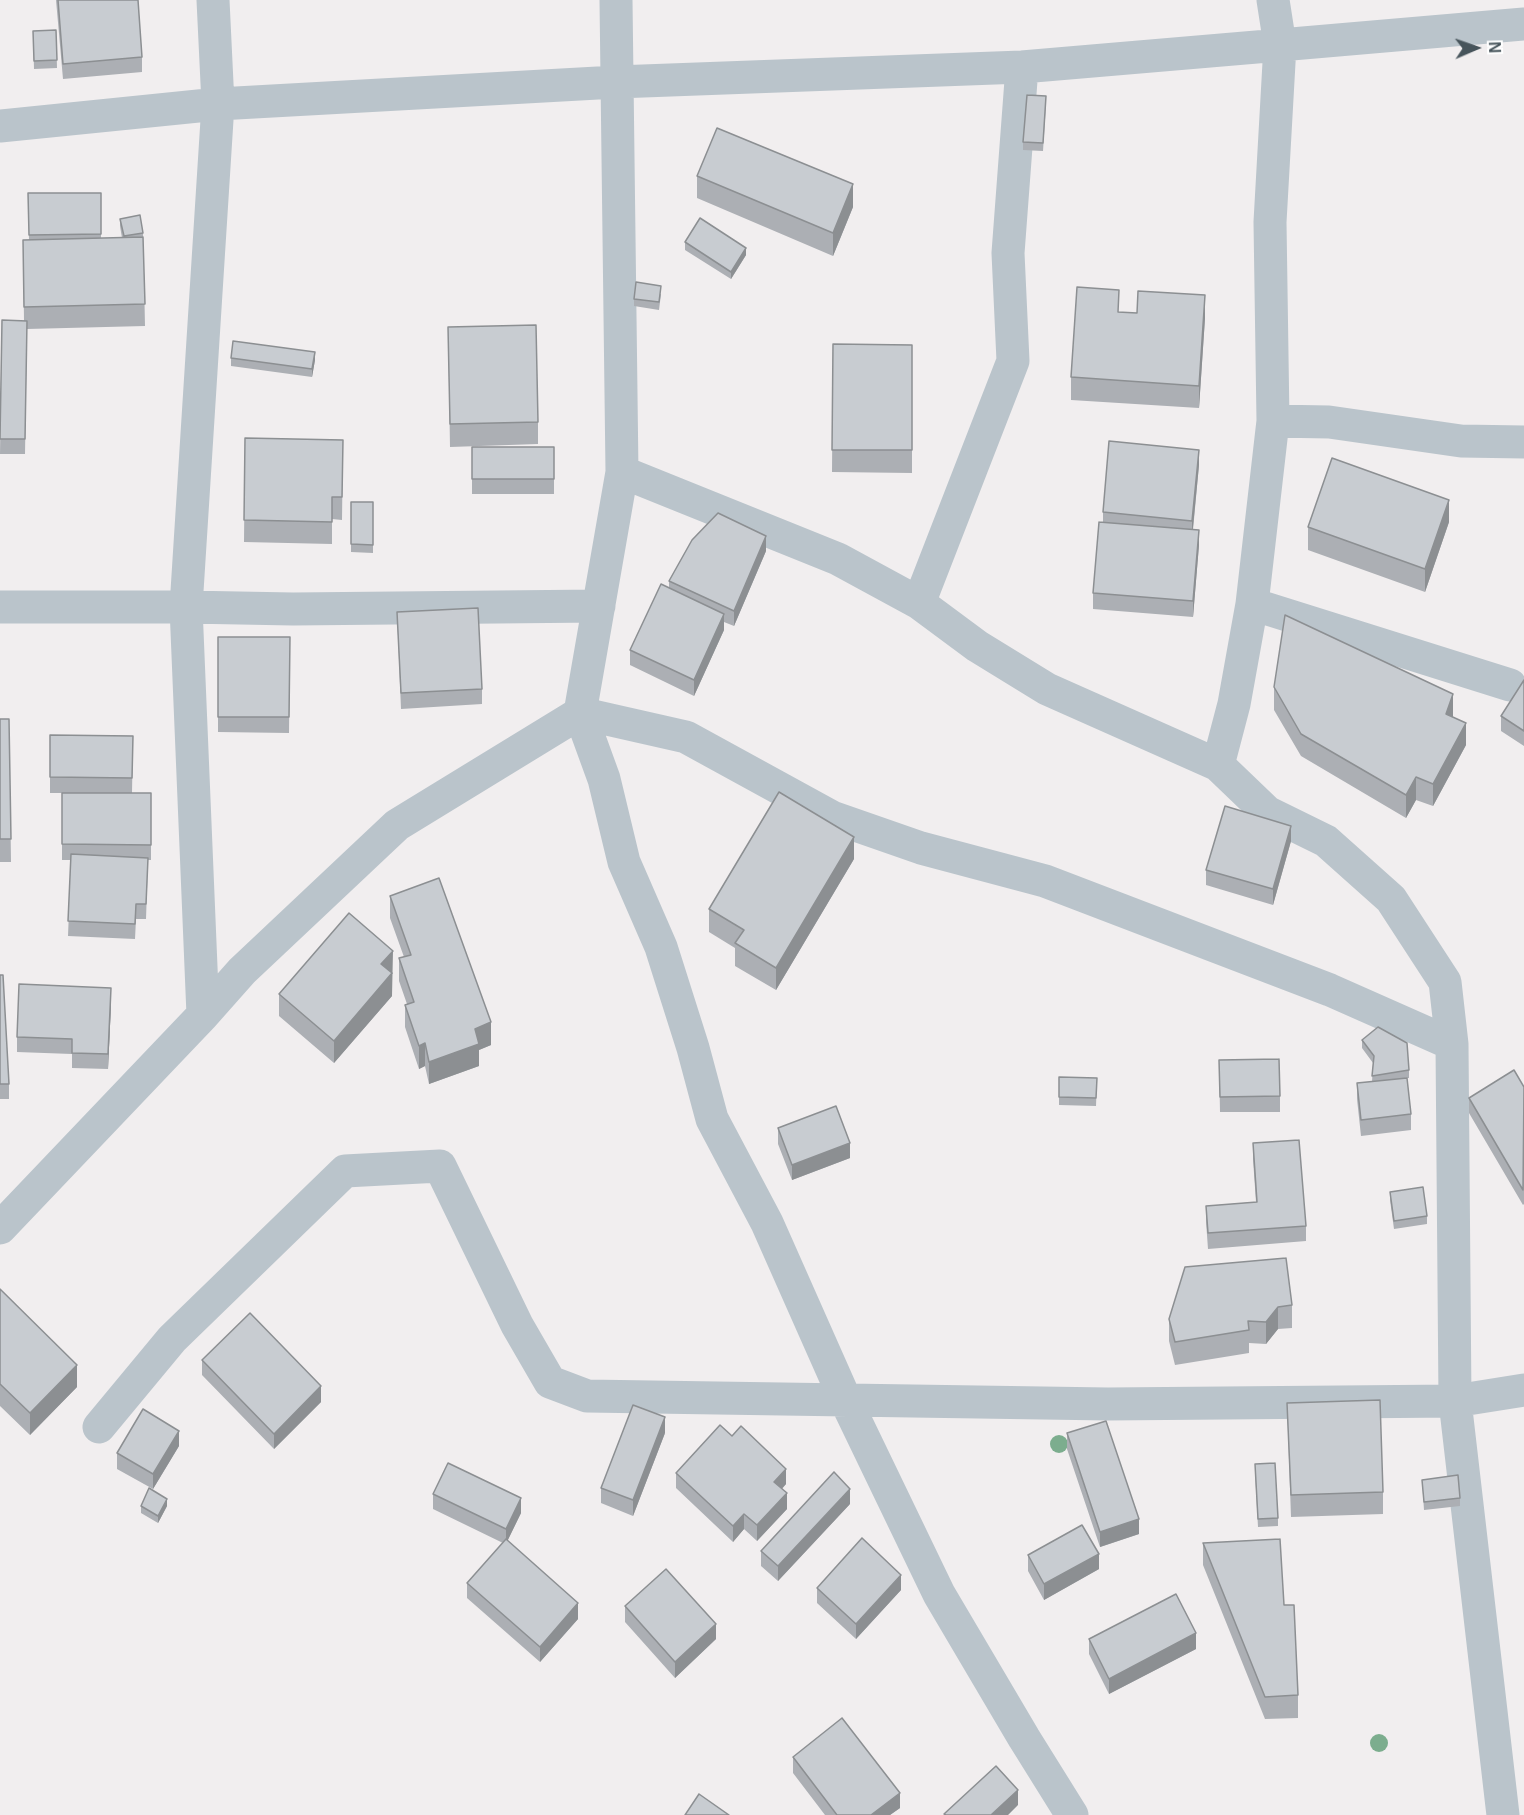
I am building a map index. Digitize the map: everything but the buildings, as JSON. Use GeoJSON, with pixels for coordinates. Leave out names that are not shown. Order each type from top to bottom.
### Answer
{"type":"FeatureCollection","features":[{"type":"Feature","properties":{"kind":"street"},"geometry":{"type":"LineString","coordinates":[[203,1015],[186,607],[218,104],[213,0]]}},
{"type":"Feature","properties":{"kind":"street"},"geometry":{"type":"LineString","coordinates":[[616,0],[622,472],[580,713],[604,778],[624,862],[661,948],[693,1048],[712,1119],[767,1223],[845,1399],[939,1594],[1072,1815]]}},
{"type":"Feature","properties":{"kind":"street"},"geometry":{"type":"LineString","coordinates":[[1218,765],[1234,704],[1252,604],[1273,421],[1270,222],[1280,45],[1273,0]]}},
{"type":"Feature","properties":{"kind":"street"},"geometry":{"type":"LineString","coordinates":[[0,126],[218,104],[616,82],[1022,67],[1524,24]]}},
{"type":"Feature","properties":{"kind":"street"},"geometry":{"type":"LineString","coordinates":[[919,603],[1013,362],[1008,253],[1022,67]]}},
{"type":"Feature","properties":{"kind":"street"},"geometry":{"type":"LineString","coordinates":[[1273,421],[1329,422],[1461,441],[1524,442]]}},
{"type":"Feature","properties":{"kind":"street"},"geometry":{"type":"LineString","coordinates":[[622,472],[838,559],[919,603],[977,646],[1047,689],[1218,765],[1267,812],[1326,841],[1391,899],[1445,982],[1452,1044],[1455,1401],[1503,1815]]}},
{"type":"Feature","properties":{"kind":"street"},"geometry":{"type":"LineString","coordinates":[[1252,604],[1510,685]]}},
{"type":"Feature","properties":{"kind":"street"},"geometry":{"type":"LineString","coordinates":[[0,607],[293,609],[599,606]]}},
{"type":"Feature","properties":{"kind":"street"},"geometry":{"type":"LineString","coordinates":[[0,1227],[242,972],[398,825],[580,713],[686,737],[832,817],[921,848],[1046,881],[1330,990],[1452,1044]]}},
{"type":"Feature","properties":{"kind":"street"},"geometry":{"type":"LineString","coordinates":[[99,1427],[172,1339],[345,1171],[440,1166],[517,1324],[550,1382],[587,1396],[1108,1404],[1455,1401],[1524,1390]]}}]}
